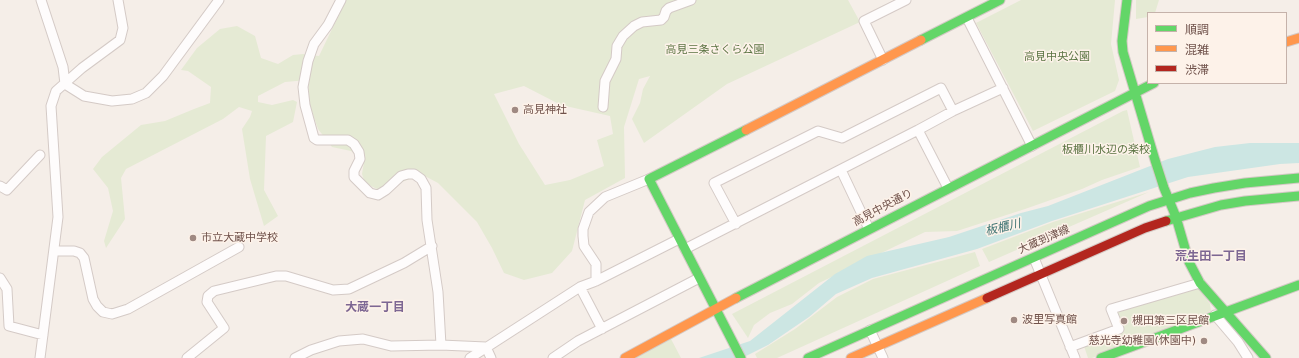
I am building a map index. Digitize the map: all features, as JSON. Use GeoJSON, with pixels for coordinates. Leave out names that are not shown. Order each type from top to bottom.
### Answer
{"type":"FeatureCollection","features":[{"type":"Feature","properties":{"kind":"street"},"geometry":{"type":"LineString","coordinates":[[41,0],[63,67],[65,84]]}},
{"type":"Feature","properties":{"kind":"street"},"geometry":{"type":"LineString","coordinates":[[40,358],[58,217],[51,106],[56,91],[82,68],[120,40],[123,28],[118,0]]}},
{"type":"Feature","properties":{"kind":"street"},"geometry":{"type":"LineString","coordinates":[[65,84],[84,96],[112,101],[132,99],[146,93],[164,76],[218,0]]}},
{"type":"Feature","properties":{"kind":"street"},"geometry":{"type":"LineString","coordinates":[[340,0],[328,25],[314,44],[303,87],[305,105],[314,138],[317,140],[348,140],[354,144],[359,152],[360,159],[354,171],[354,177],[370,193],[378,195],[386,190],[401,176],[408,174],[414,174],[421,180],[426,188],[428,220],[438,292],[441,345]]}},
{"type":"Feature","properties":{"kind":"street"},"geometry":{"type":"LineString","coordinates":[[603,107],[605,81],[616,59],[617,46],[623,36],[634,26],[642,22],[661,20],[669,8],[691,0]]}},
{"type":"Feature","properties":{"kind":"street"},"geometry":{"type":"LineString","coordinates":[[883,60],[864,21],[906,0]]}},
{"type":"Feature","properties":{"kind":"street"},"geometry":{"type":"LineString","coordinates":[[596,281],[596,264],[584,246],[583,229],[589,212],[605,197],[649,179],[1000,0]]}},
{"type":"Feature","properties":{"kind":"street"},"geometry":{"type":"LineString","coordinates":[[1127,0],[1122,41],[1123,52],[1155,160],[1168,200],[1176,217],[1189,262],[1200,283],[1266,358]]}},
{"type":"Feature","properties":{"kind":"street"},"geometry":{"type":"LineString","coordinates":[[967,18],[1032,146]]}},
{"type":"Feature","properties":{"kind":"street"},"geometry":{"type":"LineString","coordinates":[[1287,42],[1299,38]]}},
{"type":"Feature","properties":{"kind":"street","name":"高見中央通り"},"geometry":{"type":"LineString","coordinates":[[625,358],[715,309],[1152,84]]}},
{"type":"Feature","properties":{"kind":"street"},"geometry":{"type":"LineString","coordinates":[[736,224],[714,183],[818,130],[842,138],[941,88],[953,111]]}},
{"type":"Feature","properties":{"kind":"street"},"geometry":{"type":"LineString","coordinates":[[685,249],[953,111],[1003,88]]}},
{"type":"Feature","properties":{"kind":"street"},"geometry":{"type":"LineString","coordinates":[[918,130],[948,188]]}},
{"type":"Feature","properties":{"kind":"street"},"geometry":{"type":"LineString","coordinates":[[0,186],[7,190],[40,155]]}},
{"type":"Feature","properties":{"kind":"street"},"geometry":{"type":"LineString","coordinates":[[841,170],[869,229]]}},
{"type":"Feature","properties":{"kind":"street","name":"大蔵到津線"},"geometry":{"type":"LineString","coordinates":[[808,358],[1149,206],[1214,188],[1244,183],[1299,178]]}},
{"type":"Feature","properties":{"kind":"street"},"geometry":{"type":"LineString","coordinates":[[649,179],[715,309],[742,358]]}},
{"type":"Feature","properties":{"kind":"street"},"geometry":{"type":"LineString","coordinates":[[851,358],[1145,228],[1176,217],[1214,207],[1245,201],[1299,196]]}},
{"type":"Feature","properties":{"kind":"street"},"geometry":{"type":"LineString","coordinates":[[470,358],[580,287],[596,281],[679,239]]}},
{"type":"Feature","properties":{"kind":"street"},"geometry":{"type":"LineString","coordinates":[[187,358],[224,328],[207,302],[208,296],[214,292],[276,276],[286,276],[333,290],[349,290],[404,263],[432,246]]}},
{"type":"Feature","properties":{"kind":"street"},"geometry":{"type":"LineString","coordinates":[[54,251],[74,251],[80,253],[84,258],[93,299],[103,312],[112,314],[128,309],[239,247]]}},
{"type":"Feature","properties":{"kind":"street"},"geometry":{"type":"LineString","coordinates":[[1034,258],[1042,274],[1075,358]]}},
{"type":"Feature","properties":{"kind":"street"},"geometry":{"type":"LineString","coordinates":[[0,278],[4,288],[4,325],[43,335]]}},
{"type":"Feature","properties":{"kind":"street"},"geometry":{"type":"LineString","coordinates":[[553,358],[578,341],[699,278]]}},
{"type":"Feature","properties":{"kind":"street"},"geometry":{"type":"LineString","coordinates":[[1070,347],[1119,329],[1112,309],[1200,283]]}},
{"type":"Feature","properties":{"kind":"street"},"geometry":{"type":"LineString","coordinates":[[1101,358],[1299,285]]}},
{"type":"Feature","properties":{"kind":"street"},"geometry":{"type":"LineString","coordinates":[[580,287],[602,329]]}},
{"type":"Feature","properties":{"kind":"street"},"geometry":{"type":"LineString","coordinates":[[1215,315],[1238,342],[1248,358]]}},
{"type":"Feature","properties":{"kind":"street"},"geometry":{"type":"LineString","coordinates":[[870,330],[883,358]]}},
{"type":"Feature","properties":{"kind":"street"},"geometry":{"type":"LineString","coordinates":[[295,358],[311,350],[339,341],[363,339],[391,346],[441,345],[486,347]]}},
{"type":"Feature","properties":{"kind":"street"},"geometry":{"type":"LineString","coordinates":[[486,347],[491,358]]}},
{"type":"Feature","properties":{"kind":"green space","name":"高見三条さくら公園"},"geometry":{"type":"Polygon","coordinates":[[[346,0],[848,0],[860,22],[727,84],[644,143],[632,119],[640,103],[643,89],[650,76],[639,79],[624,127],[625,178],[585,200],[572,251],[552,273],[524,280],[504,273],[477,222],[438,183],[421,174],[381,191],[365,183],[362,174],[364,162],[351,151],[332,147],[318,129],[309,103],[308,80],[285,82],[258,96],[258,102],[272,105],[293,100],[297,102],[293,122],[266,136],[264,190],[278,216],[264,226],[250,179],[242,129],[252,111],[239,107],[223,119],[126,169],[121,178],[125,219],[106,248],[104,241],[113,211],[108,188],[93,169],[102,157],[141,125],[165,121],[210,103],[211,87],[188,71],[181,70],[197,48],[220,29],[237,26],[255,36],[261,58],[278,64],[293,55],[303,54],[319,56],[346,0]],[[524,86],[494,94],[519,144],[545,185],[570,180],[604,166],[597,140],[613,134],[610,116],[561,105],[524,86]]]}},
{"type":"Feature","properties":{"kind":"green space","name":"高見中央公園"},"geometry":{"type":"Polygon","coordinates":[[[1021,0],[1115,0],[1111,44],[1119,80],[1115,91],[1033,131],[976,23],[1021,0]]]}},
{"type":"Feature","properties":{"kind":"green space"},"geometry":{"type":"Polygon","coordinates":[[[1136,0],[1159,0],[1155,12],[1147,12],[1147,17],[1136,19],[1136,0]]]}},
{"type":"Feature","properties":{"kind":"green space","name":"板櫃川水辺の楽校"},"geometry":{"type":"Polygon","coordinates":[[[1127,110],[1140,167],[1025,209],[957,231],[925,232],[819,283],[792,304],[770,313],[754,325],[748,338],[732,314],[1123,111],[1127,110]]]}},
{"type":"Feature","properties":{"kind":"green space"},"geometry":{"type":"Polygon","coordinates":[[[1149,192],[989,262],[982,249],[1053,222],[1149,192]]]}},
{"type":"Feature","properties":{"kind":"green space"},"geometry":{"type":"Polygon","coordinates":[[[975,252],[980,266],[777,358],[757,358],[755,354],[795,329],[837,297],[873,279],[975,252]]]}},
{"type":"Feature","properties":{"kind":"green space"},"geometry":{"type":"Polygon","coordinates":[[[1197,285],[1210,304],[1211,311],[1092,358],[1088,358],[1084,346],[1123,331],[1114,310],[1197,285]]]}},
{"type":"Feature","properties":{"kind":"green space"},"geometry":{"type":"Polygon","coordinates":[[[671,339],[681,358],[632,358],[671,339]]]}},
{"type":"Feature","properties":{"kind":"water","name":"板櫃川"},"geometry":{"type":"Polygon","coordinates":[[[1250,143],[1299,143],[1299,163],[1280,164],[1188,177],[1052,221],[977,249],[872,278],[836,294],[809,317],[768,345],[742,358],[699,358],[750,341],[835,274],[867,256],[949,237],[1021,213],[1048,206],[1168,159],[1215,147],[1250,143]]]}},
{"type":"Feature","properties":{"kind":"traffic: fast"},"geometry":{"type":"LineString","coordinates":[[921,40],[1000,0]]}},
{"type":"Feature","properties":{"kind":"traffic: fast"},"geometry":{"type":"LineString","coordinates":[[1127,0],[1122,41],[1123,52],[1155,160],[1164,188],[1176,217],[1189,262],[1200,283],[1266,358]]}},
{"type":"Feature","properties":{"kind":"traffic: fast"},"geometry":{"type":"LineString","coordinates":[[736,298],[1152,84]]}},
{"type":"Feature","properties":{"kind":"traffic: fast"},"geometry":{"type":"LineString","coordinates":[[741,358],[649,179],[746,130]]}},
{"type":"Feature","properties":{"kind":"traffic: fast"},"geometry":{"type":"LineString","coordinates":[[808,358],[1149,206],[1190,193],[1214,188],[1245,183],[1299,178]]}},
{"type":"Feature","properties":{"kind":"traffic: fast"},"geometry":{"type":"LineString","coordinates":[[1166,221],[1221,205],[1245,201],[1299,196]]}},
{"type":"Feature","properties":{"kind":"traffic: fast"},"geometry":{"type":"LineString","coordinates":[[1101,358],[1299,285]]}},
{"type":"Feature","properties":{"kind":"traffic: slow"},"geometry":{"type":"LineString","coordinates":[[1287,42],[1299,38]]}},
{"type":"Feature","properties":{"kind":"traffic: slow"},"geometry":{"type":"LineString","coordinates":[[746,130],[921,40]]}},
{"type":"Feature","properties":{"kind":"traffic: slow"},"geometry":{"type":"LineString","coordinates":[[625,358],[736,298]]}},
{"type":"Feature","properties":{"kind":"traffic: slow"},"geometry":{"type":"LineString","coordinates":[[851,358],[987,298]]}},
{"type":"Feature","properties":{"kind":"traffic: jam"},"geometry":{"type":"LineString","coordinates":[[987,298],[1145,228],[1166,221]]}},
{"type":"Feature","properties":{"kind":"place","name":"高見神社"},"geometry":{"type":"Point","coordinates":[515,110]}},
{"type":"Feature","properties":{"kind":"place","name":"市立大蔵中学校"},"geometry":{"type":"Point","coordinates":[193,238]}},
{"type":"Feature","properties":{"kind":"place","name":"波里写真館"},"geometry":{"type":"Point","coordinates":[1014,320]}},
{"type":"Feature","properties":{"kind":"place","name":"槻田第三区民館"},"geometry":{"type":"Point","coordinates":[1124,321]}},
{"type":"Feature","properties":{"kind":"place","name":"慈光寺幼稚園(休園中)"},"geometry":{"type":"Point","coordinates":[1204,341]}},
{"type":"Feature","properties":{"kind":"district","name":"荒生田一丁目"},"geometry":{"type":"Point","coordinates":[1211,257]}},
{"type":"Feature","properties":{"kind":"district","name":"大蔵一丁目"},"geometry":{"type":"Point","coordinates":[375,308]}}]}
